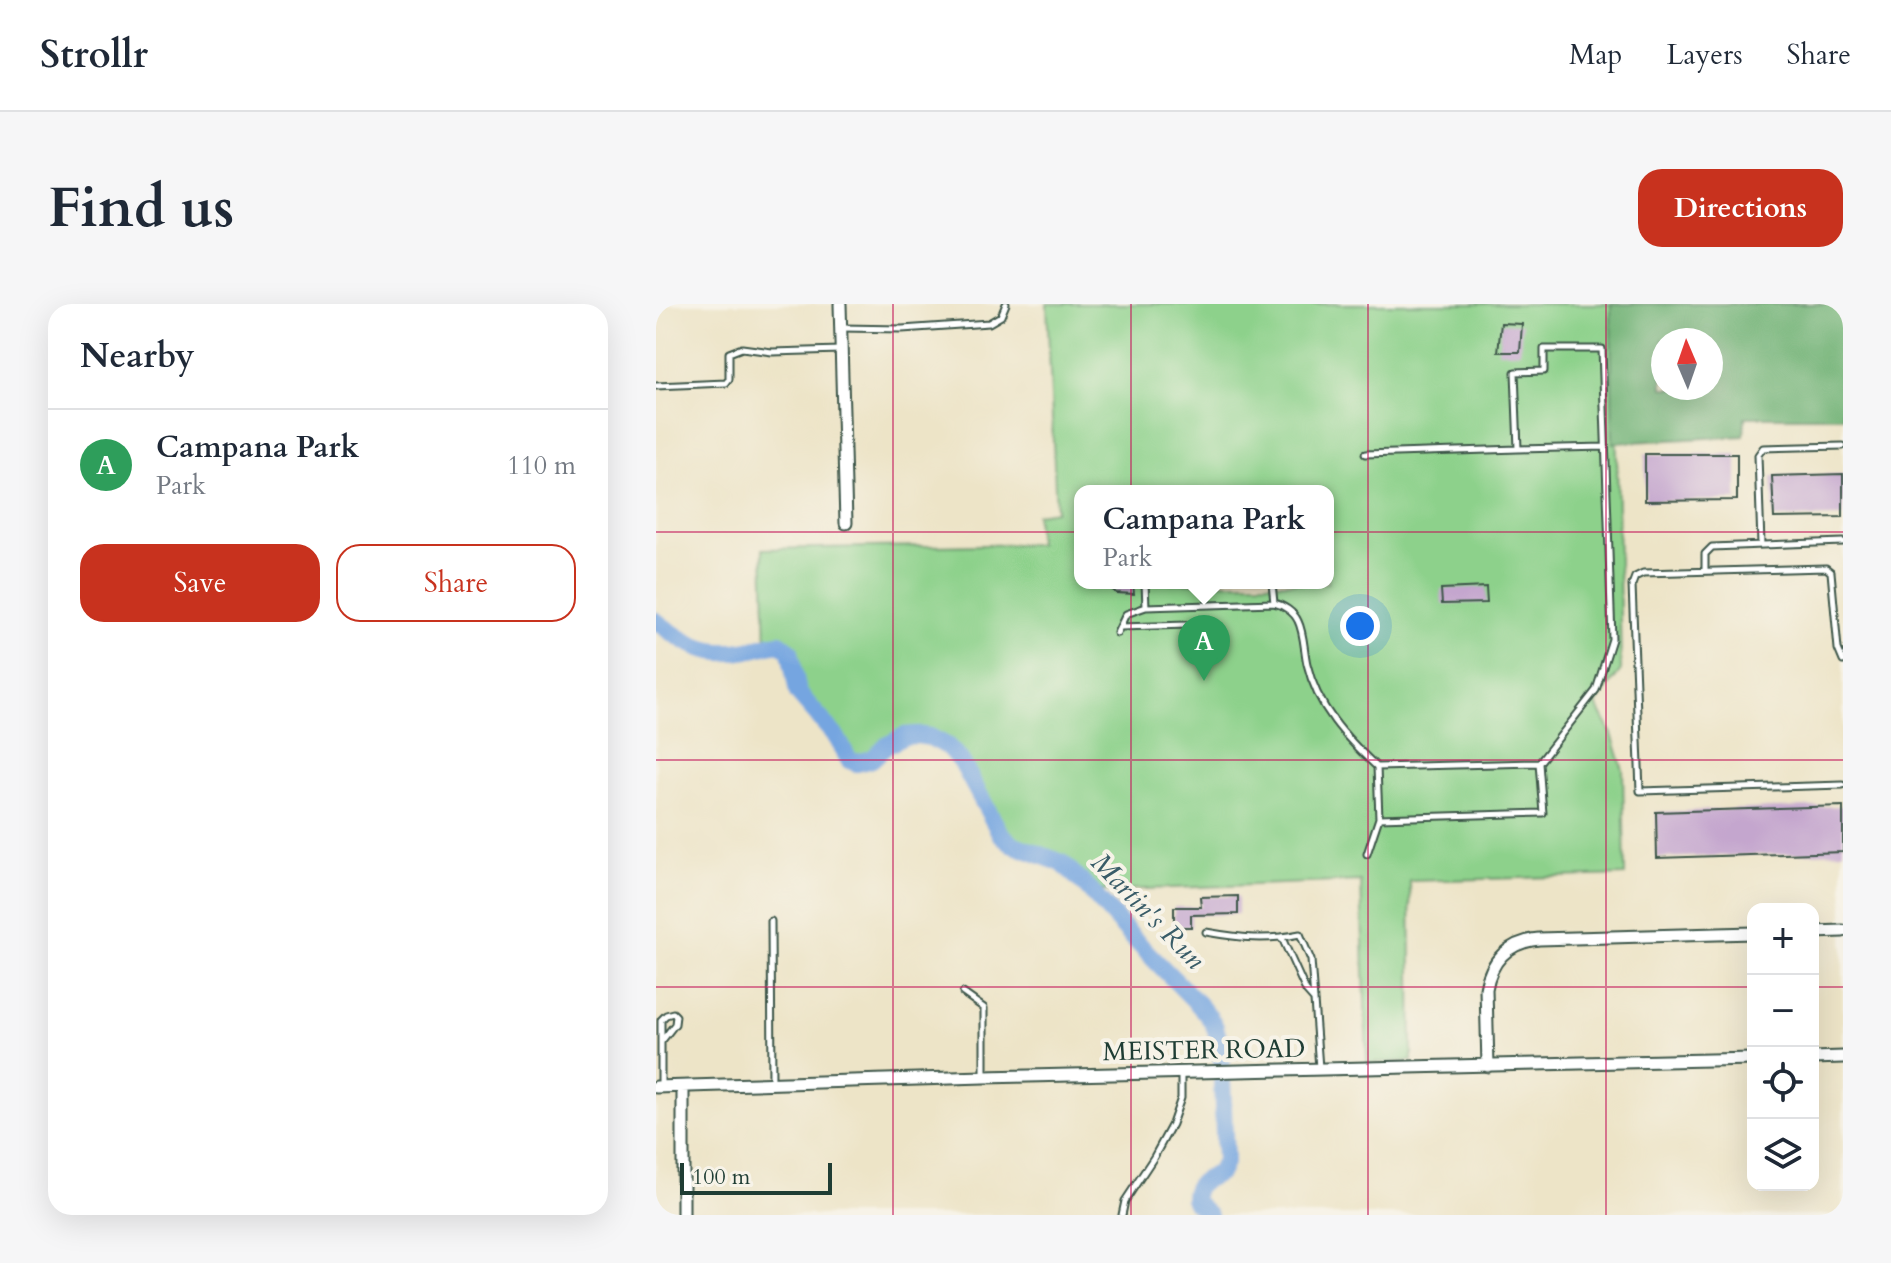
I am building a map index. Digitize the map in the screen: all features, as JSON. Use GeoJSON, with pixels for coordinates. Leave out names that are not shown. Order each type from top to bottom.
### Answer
{"type":"FeatureCollection","features":[{"type":"Feature","properties":{"kind":"street"},"geometry":{"type":"LineString","coordinates":[[840,304],[846,523]]}},
{"type":"Feature","properties":{"kind":"street"},"geometry":{"type":"LineString","coordinates":[[1819,932],[1843,931]]}},
{"type":"Feature","properties":{"kind":"street"},"geometry":{"type":"LineString","coordinates":[[1488,1066],[1488,980],[1495,962],[1516,944],[1539,939],[1747,933]]}},
{"type":"Feature","properties":{"kind":"street"},"geometry":{"type":"LineString","coordinates":[[1819,1058],[1843,1057]]}},
{"type":"Feature","properties":{"kind":"street","name":"MEISTER ROAD"},"geometry":{"type":"LineString","coordinates":[[658,1087],[1747,1059]]}},
{"type":"Feature","properties":{"kind":"street"},"geometry":{"type":"LineString","coordinates":[[683,1087],[683,1215]]}},
{"type":"Feature","properties":{"kind":"lane"},"geometry":{"type":"LineString","coordinates":[[841,328],[902,329],[989,323],[1001,316],[1006,304]]}},
{"type":"Feature","properties":{"kind":"lane"},"geometry":{"type":"LineString","coordinates":[[656,386],[726,383],[729,379],[729,353],[742,348],[772,352],[841,350]]}},
{"type":"Feature","properties":{"kind":"lane"},"geometry":{"type":"LineString","coordinates":[[1379,818],[1543,813],[1539,763],[1596,690],[1612,639],[1602,349],[1544,349],[1544,371],[1515,372],[1518,449]]}},
{"type":"Feature","properties":{"kind":"lane"},"geometry":{"type":"LineString","coordinates":[[1761,545],[1758,455],[1763,448],[1843,446]]}},
{"type":"Feature","properties":{"kind":"lane"},"geometry":{"type":"LineString","coordinates":[[1365,454],[1605,447]]}},
{"type":"Feature","properties":{"kind":"lane"},"geometry":{"type":"LineString","coordinates":[[1705,571],[1705,554],[1712,547],[1843,542]]}},
{"type":"Feature","properties":{"kind":"lane"},"geometry":{"type":"LineString","coordinates":[[1843,661],[1838,649],[1831,572],[1826,568],[1643,573],[1635,577],[1632,585],[1640,791],[1843,785]]}},
{"type":"Feature","properties":{"kind":"lane"},"geometry":{"type":"LineString","coordinates":[[1145,589],[1146,607]]}},
{"type":"Feature","properties":{"kind":"lane"},"geometry":{"type":"LineString","coordinates":[[1273,589],[1274,603]]}},
{"type":"Feature","properties":{"kind":"lane"},"geometry":{"type":"LineString","coordinates":[[1834,599],[1843,598]]}},
{"type":"Feature","properties":{"kind":"lane"},"geometry":{"type":"LineString","coordinates":[[1188,625],[1118,630],[1126,614],[1146,607],[1274,603],[1282,605],[1298,619],[1307,664],[1323,705],[1352,743],[1377,767],[1379,818],[1367,854]]}},
{"type":"Feature","properties":{"kind":"lane"},"geometry":{"type":"LineString","coordinates":[[1377,767],[1539,763]]}},
{"type":"Feature","properties":{"kind":"lane"},"geometry":{"type":"LineString","coordinates":[[771,921],[772,1084]]}},
{"type":"Feature","properties":{"kind":"lane"},"geometry":{"type":"LineString","coordinates":[[1206,932],[1250,940],[1300,934],[1311,960],[1319,1069]]}},
{"type":"Feature","properties":{"kind":"lane"},"geometry":{"type":"LineString","coordinates":[[1282,938],[1306,991],[1314,1000]]}},
{"type":"Feature","properties":{"kind":"lane"},"geometry":{"type":"LineString","coordinates":[[963,993],[984,1008],[984,1077]]}},
{"type":"Feature","properties":{"kind":"lane"},"geometry":{"type":"LineString","coordinates":[[658,1087],[661,1020],[673,1013],[676,1016],[675,1024],[661,1042]]}},
{"type":"Feature","properties":{"kind":"lane"},"geometry":{"type":"LineString","coordinates":[[1122,1215],[1125,1201],[1172,1124],[1181,1098],[1181,1072]]}},
{"type":"Feature","properties":{"kind":"green space"},"geometry":{"type":"Polygon","coordinates":[[[1047,304],[1614,304],[1621,670],[1596,704],[1612,734],[1623,770],[1625,875],[1410,881],[1412,1061],[1367,1063],[1361,881],[1091,891],[1062,863],[1012,844],[1000,833],[961,761],[947,746],[930,737],[904,736],[872,759],[857,763],[849,760],[837,738],[798,693],[790,651],[780,643],[766,645],[763,549],[1038,544],[1036,514],[1056,511],[1047,304]]]}},
{"type":"Feature","properties":{"kind":"green space"},"geometry":{"type":"Polygon","coordinates":[[[1611,304],[1843,304],[1843,417],[1745,417],[1744,436],[1613,443],[1611,304]]]}},
{"type":"Feature","properties":{"kind":"building"},"geometry":{"type":"Polygon","coordinates":[[[1501,323],[1522,324],[1520,352],[1498,352],[1501,323]]]}},
{"type":"Feature","properties":{"kind":"building"},"geometry":{"type":"Polygon","coordinates":[[[1645,454],[1737,454],[1737,500],[1645,501],[1645,454]]]}},
{"type":"Feature","properties":{"kind":"building"},"geometry":{"type":"Polygon","coordinates":[[[1843,474],[1843,517],[1774,518],[1772,476],[1843,474]]]}},
{"type":"Feature","properties":{"kind":"building"},"geometry":{"type":"Polygon","coordinates":[[[1486,587],[1487,603],[1442,604],[1441,589],[1486,587]]]}},
{"type":"Feature","properties":{"kind":"building"},"geometry":{"type":"Polygon","coordinates":[[[1112,589],[1134,589],[1134,594],[1116,593],[1112,589]]]}},
{"type":"Feature","properties":{"kind":"building"},"geometry":{"type":"Polygon","coordinates":[[[1843,806],[1843,852],[1657,858],[1656,812],[1843,806]]]}},
{"type":"Feature","properties":{"kind":"building"},"geometry":{"type":"Polygon","coordinates":[[[1238,896],[1238,914],[1191,915],[1191,927],[1174,927],[1174,907],[1201,907],[1200,897],[1238,896]]]}},
{"type":"Feature","properties":{"kind":"waterway","name":"Martin's Run"},"geometry":{"type":"LineString","coordinates":[[656,621],[678,637],[710,651],[735,652],[780,643],[790,651],[798,693],[837,738],[849,760],[857,763],[872,759],[904,736],[930,737],[947,746],[961,761],[1000,833],[1012,844],[1062,863],[1198,1004],[1215,1027],[1222,1062]]}},
{"type":"Feature","properties":{"kind":"waterway","name":"Martin's Run"},"geometry":{"type":"LineString","coordinates":[[1209,1215],[1194,1201],[1194,1194],[1201,1182],[1220,1172],[1225,1161],[1222,1078]]}},
{"type":"Feature","properties":{"kind":"place","name":"Campana Park"},"geometry":{"type":"Point","coordinates":[1204,681]}}]}
